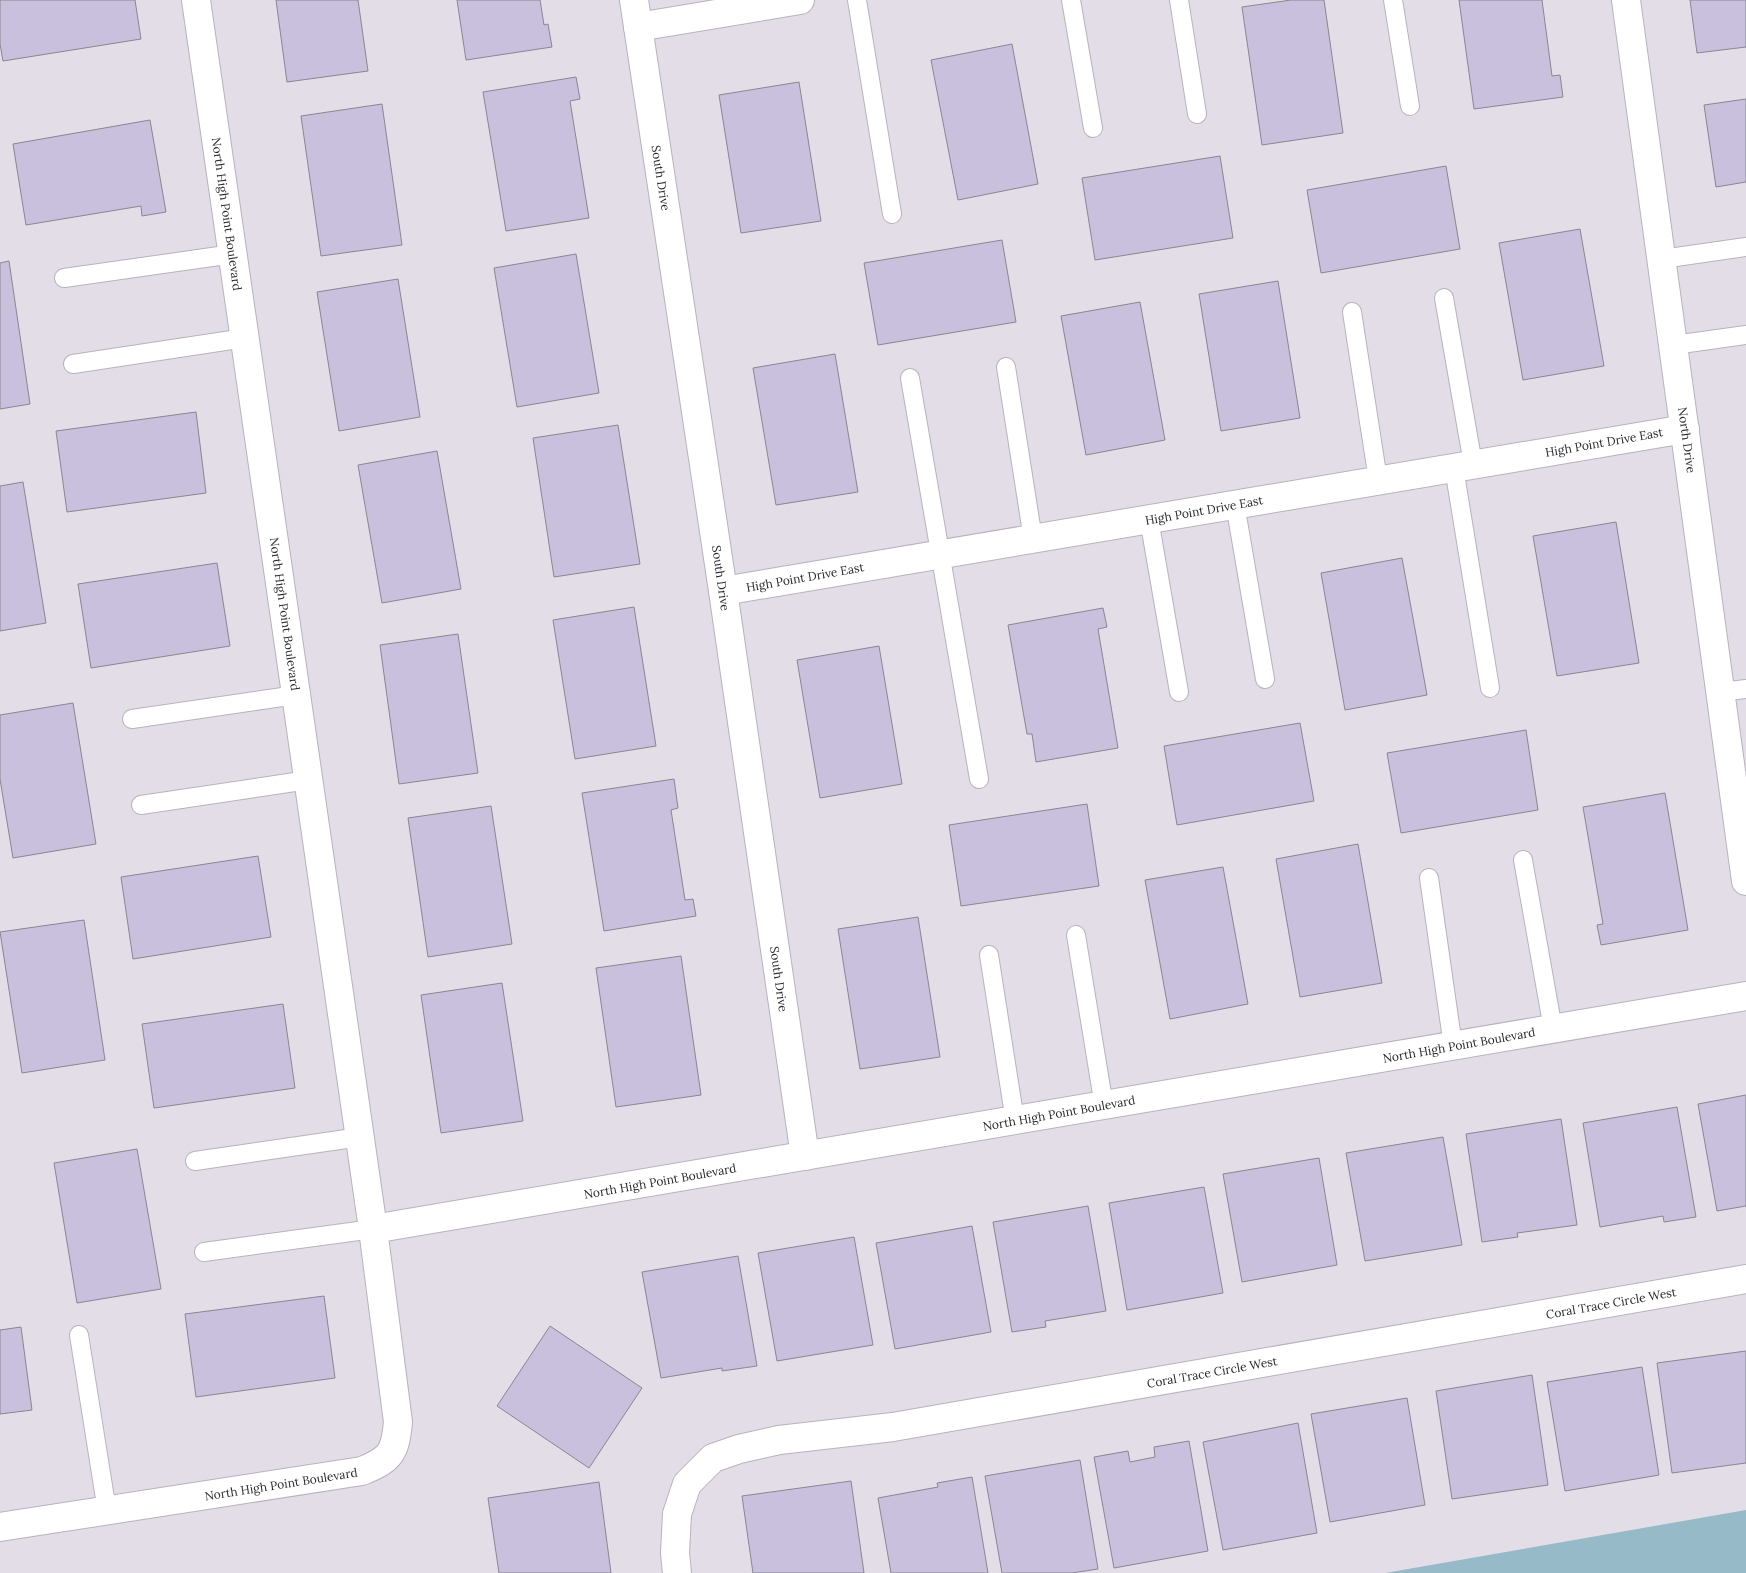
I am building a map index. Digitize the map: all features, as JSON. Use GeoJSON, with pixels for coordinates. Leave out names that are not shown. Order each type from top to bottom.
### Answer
{"type":"FeatureCollection","features":[{"type":"Feature","properties":{"kind":"street","name":"North High Point Boulevard"},"geometry":{"type":"LineString","coordinates":[[0,1527],[362,1471],[383,1462],[396,1444],[398,1422],[373,1229],[196,0]]}},
{"type":"Feature","properties":{"kind":"street","name":"South Drive"},"geometry":{"type":"LineString","coordinates":[[634,0],[723,591],[805,1156]]}},
{"type":"Feature","properties":{"kind":"street"},"geometry":{"type":"LineString","coordinates":[[638,27],[800,0]]}},
{"type":"Feature","properties":{"kind":"street","name":"North Drive"},"geometry":{"type":"LineString","coordinates":[[1626,0],[1685,429],[1733,691],[1746,881]]}},
{"type":"Feature","properties":{"kind":"street","name":"High Point Drive East"},"geometry":{"type":"LineString","coordinates":[[723,591],[1685,429]]}},
{"type":"Feature","properties":{"kind":"street","name":"North High Point Boulevard"},"geometry":{"type":"LineString","coordinates":[[373,1229],[1746,996]]}},
{"type":"Feature","properties":{"kind":"street","name":"Coral Trace Circle West"},"geometry":{"type":"LineString","coordinates":[[676,1573],[677,1514],[688,1484],[713,1458],[739,1449],[778,1440],[893,1427],[1746,1279]]}},
{"type":"Feature","properties":{"kind":"lane"},"geometry":{"type":"LineString","coordinates":[[857,0],[892,214]]}},
{"type":"Feature","properties":{"kind":"lane"},"geometry":{"type":"LineString","coordinates":[[1071,0],[1093,128]]}},
{"type":"Feature","properties":{"kind":"lane"},"geometry":{"type":"LineString","coordinates":[[1179,0],[1197,114]]}},
{"type":"Feature","properties":{"kind":"lane"},"geometry":{"type":"LineString","coordinates":[[1393,0],[1410,106]]}},
{"type":"Feature","properties":{"kind":"lane"},"geometry":{"type":"LineString","coordinates":[[1662,259],[1746,247]]}},
{"type":"Feature","properties":{"kind":"lane"},"geometry":{"type":"LineString","coordinates":[[64,278],[233,254]]}},
{"type":"Feature","properties":{"kind":"lane"},"geometry":{"type":"LineString","coordinates":[[1444,298],[1490,688]]}},
{"type":"Feature","properties":{"kind":"lane"},"geometry":{"type":"LineString","coordinates":[[1352,312],[1378,480]]}},
{"type":"Feature","properties":{"kind":"lane"},"geometry":{"type":"LineString","coordinates":[[1674,345],[1746,336]]}},
{"type":"Feature","properties":{"kind":"lane"},"geometry":{"type":"LineString","coordinates":[[73,364],[245,338]]}},
{"type":"Feature","properties":{"kind":"lane"},"geometry":{"type":"LineString","coordinates":[[1006,367],[1033,539]]}},
{"type":"Feature","properties":{"kind":"lane"},"geometry":{"type":"LineString","coordinates":[[910,378],[979,779]]}},
{"type":"Feature","properties":{"kind":"lane"},"geometry":{"type":"LineString","coordinates":[[1234,504],[1265,679]]}},
{"type":"Feature","properties":{"kind":"lane"},"geometry":{"type":"LineString","coordinates":[[1149,519],[1179,692]]}},
{"type":"Feature","properties":{"kind":"lane"},"geometry":{"type":"LineString","coordinates":[[132,719],[296,695]]}},
{"type":"Feature","properties":{"kind":"lane"},"geometry":{"type":"LineString","coordinates":[[141,804],[308,780]]}},
{"type":"Feature","properties":{"kind":"lane"},"geometry":{"type":"LineString","coordinates":[[1523,860],[1553,1029]]}},
{"type":"Feature","properties":{"kind":"lane"},"geometry":{"type":"LineString","coordinates":[[1429,878],[1453,1046]]}},
{"type":"Feature","properties":{"kind":"lane"},"geometry":{"type":"LineString","coordinates":[[1076,935],[1104,1106]]}},
{"type":"Feature","properties":{"kind":"lane"},"geometry":{"type":"LineString","coordinates":[[989,955],[1015,1121]]}},
{"type":"Feature","properties":{"kind":"lane"},"geometry":{"type":"LineString","coordinates":[[195,1161],[360,1137]]}},
{"type":"Feature","properties":{"kind":"lane"},"geometry":{"type":"LineString","coordinates":[[204,1252],[373,1229]]}},
{"type":"Feature","properties":{"kind":"lane"},"geometry":{"type":"LineString","coordinates":[[79,1335],[107,1511]]}},
{"type":"Feature","properties":{"kind":"water"},"geometry":{"type":"Polygon","coordinates":[[[1746,1510],[1746,1573],[1385,1573],[1746,1510]]]}},
{"type":"Feature","properties":{"kind":"building"},"geometry":{"type":"Polygon","coordinates":[[[0,0],[135,0],[141,39],[3,61],[0,44],[0,0]]]}},
{"type":"Feature","properties":{"kind":"building"},"geometry":{"type":"Polygon","coordinates":[[[276,0],[358,0],[368,71],[287,82],[276,0]]]}},
{"type":"Feature","properties":{"kind":"building"},"geometry":{"type":"Polygon","coordinates":[[[457,0],[540,0],[544,25],[548,24],[552,47],[466,60],[457,0]]]}},
{"type":"Feature","properties":{"kind":"building"},"geometry":{"type":"Polygon","coordinates":[[[1291,0],[1324,0],[1343,133],[1262,145],[1242,7],[1291,0]]]}},
{"type":"Feature","properties":{"kind":"building"},"geometry":{"type":"Polygon","coordinates":[[[1459,0],[1542,0],[1552,76],[1560,75],[1563,97],[1474,109],[1459,0]]]}},
{"type":"Feature","properties":{"kind":"building"},"geometry":{"type":"Polygon","coordinates":[[[1690,0],[1746,0],[1746,47],[1697,53],[1690,0]]]}},
{"type":"Feature","properties":{"kind":"building"},"geometry":{"type":"Polygon","coordinates":[[[1012,44],[1038,184],[958,200],[931,60],[1012,44]]]}},
{"type":"Feature","properties":{"kind":"building"},"geometry":{"type":"Polygon","coordinates":[[[576,77],[580,99],[570,101],[589,218],[506,231],[483,92],[576,77]]]}},
{"type":"Feature","properties":{"kind":"building"},"geometry":{"type":"Polygon","coordinates":[[[799,82],[821,221],[741,233],[719,95],[799,82]]]}},
{"type":"Feature","properties":{"kind":"building"},"geometry":{"type":"Polygon","coordinates":[[[1746,99],[1746,182],[1716,187],[1704,105],[1746,99]]]}},
{"type":"Feature","properties":{"kind":"building"},"geometry":{"type":"Polygon","coordinates":[[[382,104],[402,245],[321,256],[301,116],[382,104]]]}},
{"type":"Feature","properties":{"kind":"building"},"geometry":{"type":"Polygon","coordinates":[[[150,120],[166,212],[142,216],[141,206],[26,225],[13,144],[150,120]]]}},
{"type":"Feature","properties":{"kind":"building"},"geometry":{"type":"Polygon","coordinates":[[[1220,156],[1233,238],[1095,260],[1082,178],[1220,156]]]}},
{"type":"Feature","properties":{"kind":"building"},"geometry":{"type":"Polygon","coordinates":[[[1446,166],[1460,249],[1321,273],[1307,190],[1446,166]]]}},
{"type":"Feature","properties":{"kind":"building"},"geometry":{"type":"Polygon","coordinates":[[[1580,229],[1604,366],[1523,380],[1499,243],[1580,229]]]}},
{"type":"Feature","properties":{"kind":"building"},"geometry":{"type":"Polygon","coordinates":[[[1002,240],[1016,322],[878,345],[864,263],[1002,240]]]}},
{"type":"Feature","properties":{"kind":"building"},"geometry":{"type":"Polygon","coordinates":[[[576,254],[599,393],[517,407],[494,268],[576,254]]]}},
{"type":"Feature","properties":{"kind":"building"},"geometry":{"type":"Polygon","coordinates":[[[9,261],[30,404],[0,409],[0,263],[9,261]]]}},
{"type":"Feature","properties":{"kind":"building"},"geometry":{"type":"Polygon","coordinates":[[[398,279],[420,417],[339,431],[317,292],[398,279]]]}},
{"type":"Feature","properties":{"kind":"building"},"geometry":{"type":"Polygon","coordinates":[[[1278,281],[1300,418],[1221,431],[1199,294],[1278,281]]]}},
{"type":"Feature","properties":{"kind":"building"},"geometry":{"type":"Polygon","coordinates":[[[1140,302],[1165,440],[1086,455],[1061,316],[1140,302]]]}},
{"type":"Feature","properties":{"kind":"building"},"geometry":{"type":"Polygon","coordinates":[[[835,354],[858,492],[776,505],[753,368],[835,354]]]}},
{"type":"Feature","properties":{"kind":"building"},"geometry":{"type":"Polygon","coordinates":[[[196,412],[206,493],[67,512],[56,431],[196,412]]]}},
{"type":"Feature","properties":{"kind":"building"},"geometry":{"type":"Polygon","coordinates":[[[618,425],[640,564],[554,577],[533,438],[618,425]]]}},
{"type":"Feature","properties":{"kind":"building"},"geometry":{"type":"Polygon","coordinates":[[[437,451],[461,589],[382,603],[358,465],[437,451]]]}},
{"type":"Feature","properties":{"kind":"building"},"geometry":{"type":"Polygon","coordinates":[[[23,482],[46,623],[0,631],[0,486],[23,482]]]}},
{"type":"Feature","properties":{"kind":"building"},"geometry":{"type":"Polygon","coordinates":[[[1616,522],[1639,663],[1557,676],[1533,536],[1616,522]]]}},
{"type":"Feature","properties":{"kind":"building"},"geometry":{"type":"Polygon","coordinates":[[[1402,558],[1427,695],[1345,710],[1321,573],[1402,558]]]}},
{"type":"Feature","properties":{"kind":"building"},"geometry":{"type":"Polygon","coordinates":[[[217,563],[230,646],[91,668],[78,584],[217,563]]]}},
{"type":"Feature","properties":{"kind":"building"},"geometry":{"type":"Polygon","coordinates":[[[634,607],[656,746],[575,759],[553,620],[634,607]]]}},
{"type":"Feature","properties":{"kind":"building"},"geometry":{"type":"Polygon","coordinates":[[[1103,608],[1107,627],[1098,629],[1118,748],[1036,762],[1032,734],[1027,734],[1008,625],[1103,608]]]}},
{"type":"Feature","properties":{"kind":"building"},"geometry":{"type":"Polygon","coordinates":[[[458,634],[478,773],[399,784],[380,645],[458,634]]]}},
{"type":"Feature","properties":{"kind":"building"},"geometry":{"type":"Polygon","coordinates":[[[879,646],[902,784],[820,798],[797,660],[879,646]]]}},
{"type":"Feature","properties":{"kind":"building"},"geometry":{"type":"Polygon","coordinates":[[[73,703],[96,844],[13,858],[0,779],[0,715],[73,703]]]}},
{"type":"Feature","properties":{"kind":"building"},"geometry":{"type":"Polygon","coordinates":[[[1300,723],[1314,801],[1177,825],[1164,746],[1300,723]]]}},
{"type":"Feature","properties":{"kind":"building"},"geometry":{"type":"Polygon","coordinates":[[[1526,730],[1538,810],[1401,833],[1387,753],[1526,730]]]}},
{"type":"Feature","properties":{"kind":"building"},"geometry":{"type":"Polygon","coordinates":[[[674,779],[678,808],[671,810],[685,900],[693,899],[696,916],[604,931],[582,793],[674,779]]]}},
{"type":"Feature","properties":{"kind":"building"},"geometry":{"type":"Polygon","coordinates":[[[1665,793],[1688,930],[1601,945],[1597,925],[1603,924],[1583,807],[1665,793]]]}},
{"type":"Feature","properties":{"kind":"building"},"geometry":{"type":"Polygon","coordinates":[[[1087,804],[1099,886],[961,906],[949,825],[1087,804]]]}},
{"type":"Feature","properties":{"kind":"building"},"geometry":{"type":"Polygon","coordinates":[[[491,806],[512,944],[428,957],[408,818],[491,806]]]}},
{"type":"Feature","properties":{"kind":"building"},"geometry":{"type":"Polygon","coordinates":[[[1358,844],[1382,983],[1300,997],[1276,859],[1358,844]]]}},
{"type":"Feature","properties":{"kind":"building"},"geometry":{"type":"Polygon","coordinates":[[[258,856],[271,937],[133,959],[121,877],[258,856]]]}},
{"type":"Feature","properties":{"kind":"building"},"geometry":{"type":"Polygon","coordinates":[[[1223,867],[1248,1004],[1170,1019],[1145,880],[1223,867]]]}},
{"type":"Feature","properties":{"kind":"building"},"geometry":{"type":"Polygon","coordinates":[[[918,917],[940,1057],[860,1069],[838,929],[918,917]]]}},
{"type":"Feature","properties":{"kind":"building"},"geometry":{"type":"Polygon","coordinates":[[[84,920],[105,1060],[22,1073],[0,932],[84,920]]]}},
{"type":"Feature","properties":{"kind":"building"},"geometry":{"type":"Polygon","coordinates":[[[681,956],[701,1095],[616,1107],[596,968],[681,956]]]}},
{"type":"Feature","properties":{"kind":"building"},"geometry":{"type":"Polygon","coordinates":[[[502,983],[523,1121],[441,1133],[421,995],[502,983]]]}},
{"type":"Feature","properties":{"kind":"building"},"geometry":{"type":"Polygon","coordinates":[[[283,1004],[295,1088],[154,1108],[142,1024],[283,1004]]]}},
{"type":"Feature","properties":{"kind":"building"},"geometry":{"type":"Polygon","coordinates":[[[1746,1095],[1746,1206],[1717,1211],[1698,1104],[1746,1095]]]}},
{"type":"Feature","properties":{"kind":"building"},"geometry":{"type":"Polygon","coordinates":[[[1677,1107],[1696,1217],[1664,1222],[1663,1216],[1600,1227],[1583,1123],[1677,1107]]]}},
{"type":"Feature","properties":{"kind":"building"},"geometry":{"type":"Polygon","coordinates":[[[1561,1119],[1577,1225],[1517,1233],[1518,1237],[1482,1242],[1466,1134],[1561,1119]]]}},
{"type":"Feature","properties":{"kind":"building"},"geometry":{"type":"Polygon","coordinates":[[[1443,1137],[1462,1245],[1365,1261],[1346,1153],[1443,1137]]]}},
{"type":"Feature","properties":{"kind":"building"},"geometry":{"type":"Polygon","coordinates":[[[137,1149],[161,1289],[77,1303],[54,1163],[137,1149]]]}},
{"type":"Feature","properties":{"kind":"building"},"geometry":{"type":"Polygon","coordinates":[[[1319,1158],[1337,1265],[1242,1282],[1223,1174],[1319,1158]]]}},
{"type":"Feature","properties":{"kind":"building"},"geometry":{"type":"Polygon","coordinates":[[[1204,1187],[1223,1293],[1127,1310],[1109,1203],[1204,1187]]]}},
{"type":"Feature","properties":{"kind":"building"},"geometry":{"type":"Polygon","coordinates":[[[1088,1206],[1106,1311],[1045,1321],[1046,1327],[1012,1332],[993,1222],[1088,1206]]]}},
{"type":"Feature","properties":{"kind":"building"},"geometry":{"type":"Polygon","coordinates":[[[972,1226],[991,1332],[895,1349],[876,1243],[972,1226]]]}},
{"type":"Feature","properties":{"kind":"building"},"geometry":{"type":"Polygon","coordinates":[[[854,1237],[873,1345],[777,1361],[758,1253],[854,1237]]]}},
{"type":"Feature","properties":{"kind":"building"},"geometry":{"type":"Polygon","coordinates":[[[738,1256],[757,1366],[722,1371],[722,1368],[661,1378],[642,1272],[738,1256]]]}},
{"type":"Feature","properties":{"kind":"building"},"geometry":{"type":"Polygon","coordinates":[[[324,1296],[335,1378],[196,1397],[185,1314],[324,1296]]]}},
{"type":"Feature","properties":{"kind":"building"},"geometry":{"type":"Polygon","coordinates":[[[550,1326],[642,1388],[589,1468],[497,1406],[550,1326]]]}},
{"type":"Feature","properties":{"kind":"building"},"geometry":{"type":"Polygon","coordinates":[[[21,1327],[32,1410],[0,1414],[0,1330],[21,1327]]]}},
{"type":"Feature","properties":{"kind":"building"},"geometry":{"type":"Polygon","coordinates":[[[1746,1351],[1746,1463],[1672,1473],[1657,1363],[1746,1351]]]}},
{"type":"Feature","properties":{"kind":"building"},"geometry":{"type":"Polygon","coordinates":[[[1642,1367],[1659,1475],[1565,1491],[1547,1382],[1642,1367]]]}},
{"type":"Feature","properties":{"kind":"building"},"geometry":{"type":"Polygon","coordinates":[[[1532,1375],[1548,1485],[1452,1499],[1436,1391],[1532,1375]]]}},
{"type":"Feature","properties":{"kind":"building"},"geometry":{"type":"Polygon","coordinates":[[[1407,1398],[1425,1505],[1330,1522],[1311,1414],[1407,1398]]]}},
{"type":"Feature","properties":{"kind":"building"},"geometry":{"type":"Polygon","coordinates":[[[1298,1423],[1317,1533],[1223,1550],[1203,1442],[1298,1423]]]}},
{"type":"Feature","properties":{"kind":"building"},"geometry":{"type":"Polygon","coordinates":[[[1189,1441],[1208,1551],[1114,1568],[1094,1457],[1128,1451],[1130,1462],[1155,1457],[1154,1447],[1189,1441]]]}},
{"type":"Feature","properties":{"kind":"building"},"geometry":{"type":"Polygon","coordinates":[[[1080,1460],[1098,1569],[1072,1573],[1002,1573],[985,1476],[1080,1460]]]}},
{"type":"Feature","properties":{"kind":"building"},"geometry":{"type":"Polygon","coordinates":[[[972,1477],[988,1573],[891,1573],[878,1498],[938,1487],[937,1483],[972,1477]]]}},
{"type":"Feature","properties":{"kind":"building"},"geometry":{"type":"Polygon","coordinates":[[[851,1481],[864,1573],[753,1573],[742,1496],[851,1481]]]}},
{"type":"Feature","properties":{"kind":"building"},"geometry":{"type":"Polygon","coordinates":[[[599,1482],[611,1573],[499,1573],[488,1498],[599,1482]]]}}]}
